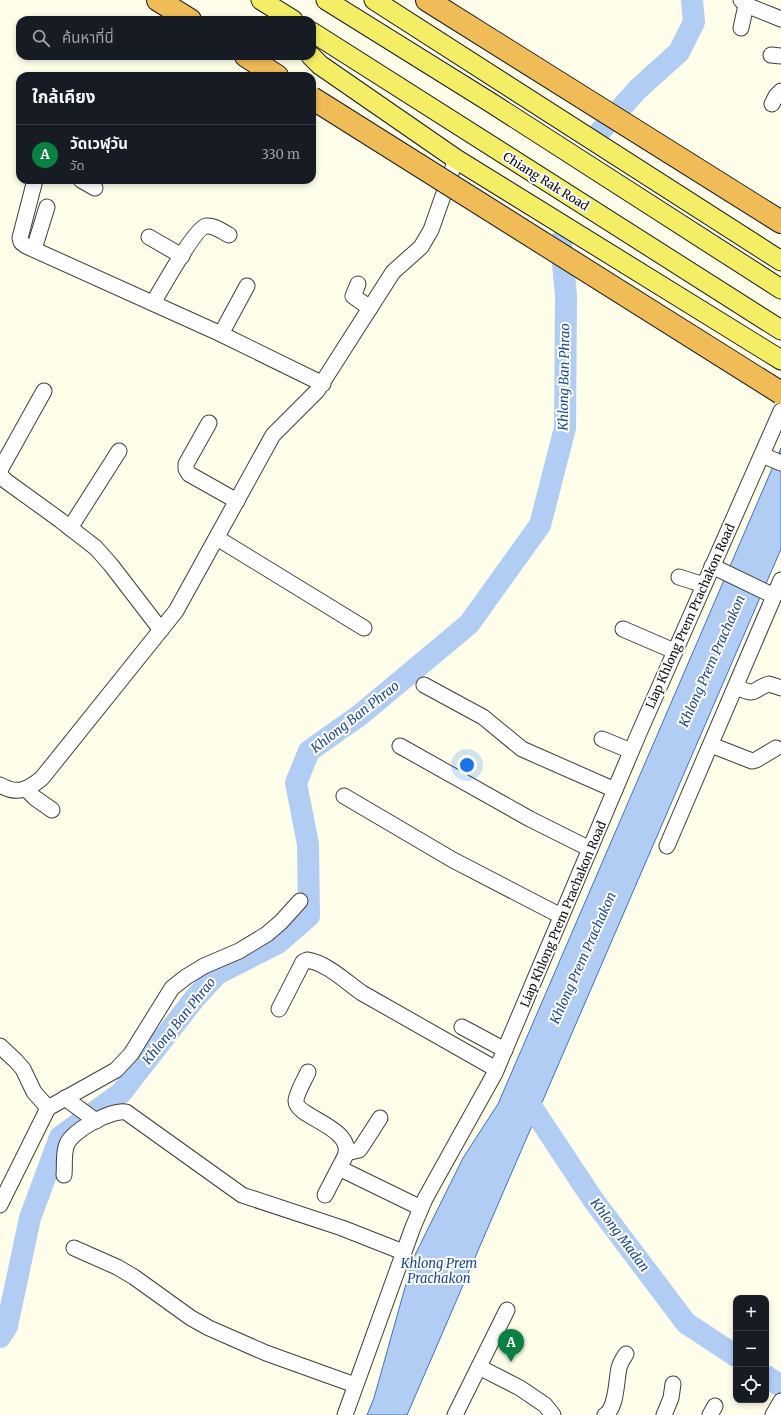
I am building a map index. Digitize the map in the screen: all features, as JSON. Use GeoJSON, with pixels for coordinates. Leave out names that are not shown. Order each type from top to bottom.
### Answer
{"type":"FeatureCollection","features":[{"type":"Feature","properties":{"kind":"highway"},"geometry":{"type":"LineString","coordinates":[[158,0],[184,16]]}},
{"type":"Feature","properties":{"kind":"highway"},"geometry":{"type":"LineString","coordinates":[[427,0],[781,222]]}},
{"type":"Feature","properties":{"kind":"highway"},"geometry":{"type":"LineString","coordinates":[[252,60],[271,72]]}},
{"type":"Feature","properties":{"kind":"highway"},"geometry":{"type":"LineString","coordinates":[[316,101],[781,393]]}},
{"type":"Feature","properties":{"kind":"main road"},"geometry":{"type":"LineString","coordinates":[[261,0],[284,16]]}},
{"type":"Feature","properties":{"kind":"main road"},"geometry":{"type":"LineString","coordinates":[[326,0],[493,104],[781,289]]}},
{"type":"Feature","properties":{"kind":"main road"},"geometry":{"type":"LineString","coordinates":[[374,0],[781,261]]}},
{"type":"Feature","properties":{"kind":"main road","name":"Chiang Rak Road"},"geometry":{"type":"LineString","coordinates":[[316,35],[781,330]]}},
{"type":"Feature","properties":{"kind":"main road"},"geometry":{"type":"LineString","coordinates":[[315,60],[320,65],[456,159],[781,360]]}},
{"type":"Feature","properties":{"kind":"street"},"geometry":{"type":"LineString","coordinates":[[741,28],[744,3],[781,19]]}},
{"type":"Feature","properties":{"kind":"street"},"geometry":{"type":"LineString","coordinates":[[772,104],[776,96],[781,91]]}},
{"type":"Feature","properties":{"kind":"street"},"geometry":{"type":"LineString","coordinates":[[0,785],[18,791],[26,789],[42,778],[176,611],[273,435],[310,399],[323,384],[393,272],[426,241],[456,159]]}},
{"type":"Feature","properties":{"kind":"street"},"geometry":{"type":"LineString","coordinates":[[34,184],[20,238],[22,242],[34,249],[221,334],[323,384]]}},
{"type":"Feature","properties":{"kind":"street"},"geometry":{"type":"LineString","coordinates":[[88,184],[95,188]]}},
{"type":"Feature","properties":{"kind":"street"},"geometry":{"type":"LineString","coordinates":[[34,249],[47,207]]}},
{"type":"Feature","properties":{"kind":"street"},"geometry":{"type":"LineString","coordinates":[[153,303],[199,230],[205,226],[212,226],[229,235]]}},
{"type":"Feature","properties":{"kind":"street"},"geometry":{"type":"LineString","coordinates":[[149,237],[182,256]]}},
{"type":"Feature","properties":{"kind":"street"},"geometry":{"type":"LineString","coordinates":[[358,284],[353,296],[370,308]]}},
{"type":"Feature","properties":{"kind":"street"},"geometry":{"type":"LineString","coordinates":[[221,334],[247,286]]}},
{"type":"Feature","properties":{"kind":"street"},"geometry":{"type":"LineString","coordinates":[[44,391],[0,471],[2,476],[6,481],[96,548],[111,564],[161,630]]}},
{"type":"Feature","properties":{"kind":"street","name":"Liap Khlong Prem Prachakon Road"},"geometry":{"type":"LineString","coordinates":[[344,1415],[403,1252],[421,1208],[505,1050],[674,651],[704,585],[717,569],[772,460],[781,411]]}},
{"type":"Feature","properties":{"kind":"street"},"geometry":{"type":"LineString","coordinates":[[209,423],[186,464],[186,469],[189,474],[237,501]]}},
{"type":"Feature","properties":{"kind":"street"},"geometry":{"type":"LineString","coordinates":[[70,528],[119,451]]}},
{"type":"Feature","properties":{"kind":"street"},"geometry":{"type":"LineString","coordinates":[[217,538],[364,628]]}},
{"type":"Feature","properties":{"kind":"street"},"geometry":{"type":"LineString","coordinates":[[717,569],[771,595]]}},
{"type":"Feature","properties":{"kind":"street"},"geometry":{"type":"LineString","coordinates":[[679,577],[704,585]]}},
{"type":"Feature","properties":{"kind":"street"},"geometry":{"type":"LineString","coordinates":[[667,846],[736,687],[771,595],[781,580]]}},
{"type":"Feature","properties":{"kind":"street"},"geometry":{"type":"LineString","coordinates":[[623,629],[674,651]]}},
{"type":"Feature","properties":{"kind":"street"},"geometry":{"type":"LineString","coordinates":[[736,687],[749,693],[757,691],[769,684],[781,688]]}},
{"type":"Feature","properties":{"kind":"street"},"geometry":{"type":"LineString","coordinates":[[424,685],[484,717],[515,745],[522,749],[615,790]]}},
{"type":"Feature","properties":{"kind":"street"},"geometry":{"type":"LineString","coordinates":[[602,739],[631,752]]}},
{"type":"Feature","properties":{"kind":"street"},"geometry":{"type":"LineString","coordinates":[[711,745],[752,761],[776,748]]}},
{"type":"Feature","properties":{"kind":"street"},"geometry":{"type":"LineString","coordinates":[[400,746],[536,823],[590,850]]}},
{"type":"Feature","properties":{"kind":"street"},"geometry":{"type":"LineString","coordinates":[[26,789],[35,798],[52,810]]}},
{"type":"Feature","properties":{"kind":"street"},"geometry":{"type":"LineString","coordinates":[[344,796],[453,860],[561,916]]}},
{"type":"Feature","properties":{"kind":"street"},"geometry":{"type":"LineString","coordinates":[[0,1205],[48,1108],[67,1099],[116,1070],[134,1048],[172,988],[204,966],[239,951],[266,934],[281,922],[300,901]]}},
{"type":"Feature","properties":{"kind":"street"},"geometry":{"type":"LineString","coordinates":[[279,1010],[303,962],[308,960],[314,961],[344,978],[362,993],[496,1069]]}},
{"type":"Feature","properties":{"kind":"street"},"geometry":{"type":"LineString","coordinates":[[462,1027],[505,1050]]}},
{"type":"Feature","properties":{"kind":"street"},"geometry":{"type":"LineString","coordinates":[[0,1046],[16,1061],[34,1092],[48,1108]]}},
{"type":"Feature","properties":{"kind":"street"},"geometry":{"type":"LineString","coordinates":[[308,1072],[296,1097],[297,1105],[339,1135],[343,1140],[346,1153],[325,1195]]}},
{"type":"Feature","properties":{"kind":"street"},"geometry":{"type":"LineString","coordinates":[[67,1099],[95,1120]]}},
{"type":"Feature","properties":{"kind":"street"},"geometry":{"type":"LineString","coordinates":[[64,1175],[65,1151],[71,1137],[95,1120],[120,1111],[126,1112],[242,1195],[342,1228],[403,1252]]}},
{"type":"Feature","properties":{"kind":"street"},"geometry":{"type":"LineString","coordinates":[[346,1153],[359,1150],[380,1118]]}},
{"type":"Feature","properties":{"kind":"street"},"geometry":{"type":"LineString","coordinates":[[339,1168],[421,1208]]}},
{"type":"Feature","properties":{"kind":"street"},"geometry":{"type":"LineString","coordinates":[[74,1248],[117,1267],[134,1277],[191,1318],[209,1328],[266,1353],[355,1385]]}},
{"type":"Feature","properties":{"kind":"street"},"geometry":{"type":"LineString","coordinates":[[454,1415],[507,1310]]}},
{"type":"Feature","properties":{"kind":"street"},"geometry":{"type":"LineString","coordinates":[[605,1415],[610,1410],[613,1403],[619,1369],[626,1354]]}},
{"type":"Feature","properties":{"kind":"street"},"geometry":{"type":"LineString","coordinates":[[479,1367],[520,1388],[545,1405],[553,1415]]}},
{"type":"Feature","properties":{"kind":"street"},"geometry":{"type":"LineString","coordinates":[[664,1415],[672,1398],[673,1384]]}},
{"type":"Feature","properties":{"kind":"street"},"geometry":{"type":"LineString","coordinates":[[773,1415],[781,1401]]}},
{"type":"Feature","properties":{"kind":"water","name":"Khlong Prem Prachakon"},"geometry":{"type":"Polygon","coordinates":[[[781,448],[781,549],[407,1415],[367,1415],[374,1398],[413,1259],[463,1158],[498,1104],[781,448]]]}},
{"type":"Feature","properties":{"kind":"waterway","name":"Khlong Ban Phrao"},"geometry":{"type":"LineString","coordinates":[[597,135],[638,89],[679,52],[694,22],[692,0]]}},
{"type":"Feature","properties":{"kind":"waterway","name":"Khlong Ban Phrao"},"geometry":{"type":"LineString","coordinates":[[0,1337],[7,1326],[30,1218],[60,1137],[121,1093],[195,998],[217,974],[278,943],[309,916],[308,844],[296,783],[309,751],[360,715],[469,624],[540,525],[565,428],[566,296],[561,241]]}},
{"type":"Feature","properties":{"kind":"waterway","name":"Khlong Madan"},"geometry":{"type":"LineString","coordinates":[[523,1094],[594,1201],[686,1323],[733,1354]]}},
{"type":"Feature","properties":{"kind":"waterway","name":"Khlong Madan"},"geometry":{"type":"LineString","coordinates":[[769,1378],[781,1386]]}},
{"type":"Feature","properties":{"kind":"place","name":"วัดเวฬุวัน"},"geometry":{"type":"Point","coordinates":[511,1362]}}]}
